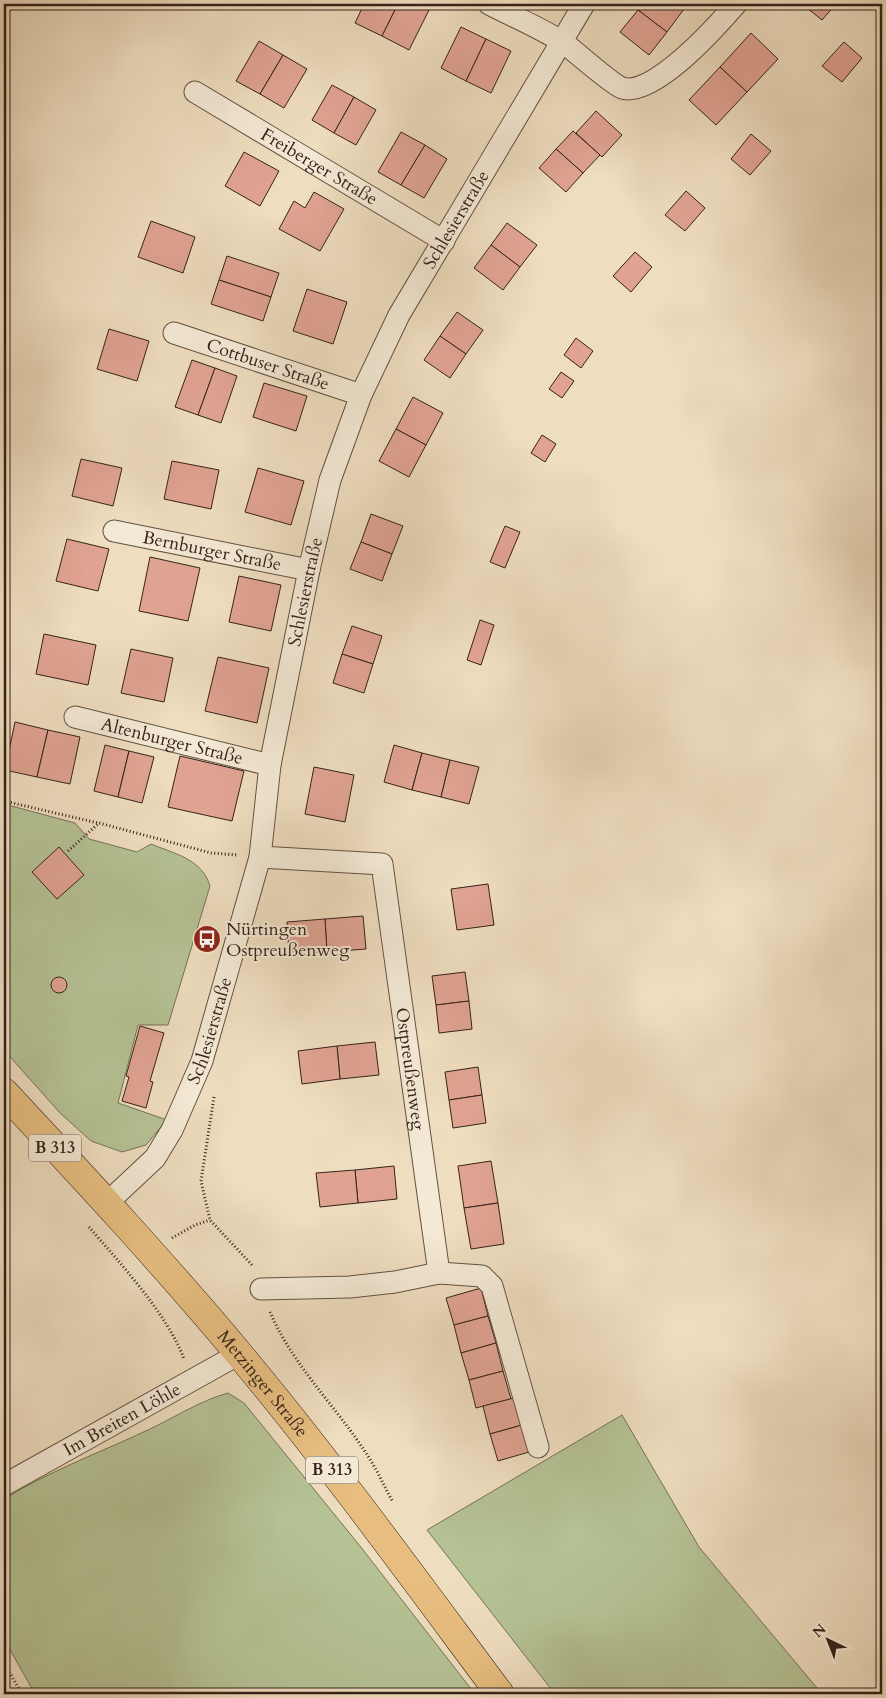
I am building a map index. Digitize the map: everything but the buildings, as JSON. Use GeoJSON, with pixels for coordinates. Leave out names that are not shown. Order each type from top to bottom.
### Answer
{"type":"FeatureCollection","features":[{"type":"Feature","properties":{"kind":"main road","name":"Metzinger Straße"},"geometry":{"type":"LineString","coordinates":[[4,1092],[107,1203],[239,1354],[311,1442],[500,1694]]}},
{"type":"Feature","properties":{"kind":"street"},"geometry":{"type":"LineString","coordinates":[[489,4],[562,42],[622,88],[637,88],[657,78],[708,36],[736,4]]}},
{"type":"Feature","properties":{"kind":"street","name":"Schlesierstraße"},"geometry":{"type":"LineString","coordinates":[[107,1203],[155,1158],[172,1130],[202,1061],[260,857],[270,765],[309,570],[330,480],[361,395],[399,315],[584,4]]}},
{"type":"Feature","properties":{"kind":"street","name":"Freiberger Straße"},"geometry":{"type":"LineString","coordinates":[[195,92],[444,241]]}},
{"type":"Feature","properties":{"kind":"street","name":"Cottbuser Straße"},"geometry":{"type":"LineString","coordinates":[[174,334],[361,395]]}},
{"type":"Feature","properties":{"kind":"street","name":"Bernburger Straße"},"geometry":{"type":"LineString","coordinates":[[114,531],[309,570]]}},
{"type":"Feature","properties":{"kind":"street","name":"Altenburger Straße"},"geometry":{"type":"LineString","coordinates":[[75,717],[270,765]]}},
{"type":"Feature","properties":{"kind":"street","name":"Ostpreußenweg"},"geometry":{"type":"LineString","coordinates":[[260,857],[382,864],[439,1273]]}},
{"type":"Feature","properties":{"kind":"street"},"geometry":{"type":"LineString","coordinates":[[261,1289],[350,1287],[395,1282],[439,1273],[482,1276],[492,1286],[538,1447]]}},
{"type":"Feature","properties":{"kind":"street","name":"Im Breiten Löhle"},"geometry":{"type":"LineString","coordinates":[[4,1485],[239,1354]]}},
{"type":"Feature","properties":{"kind":"path"},"geometry":{"type":"LineString","coordinates":[[4,801],[99,823],[212,853],[260,857]]}},
{"type":"Feature","properties":{"kind":"path"},"geometry":{"type":"LineString","coordinates":[[68,851],[99,823]]}},
{"type":"Feature","properties":{"kind":"path"},"geometry":{"type":"LineString","coordinates":[[202,1061],[218,1070],[200,1181],[210,1220],[253,1265],[272,1318],[282,1336],[370,1461],[395,1506]]}},
{"type":"Feature","properties":{"kind":"path"},"geometry":{"type":"LineString","coordinates":[[172,1239],[210,1220]]}},
{"type":"Feature","properties":{"kind":"path"},"geometry":{"type":"LineString","coordinates":[[125,1268],[178,1341],[194,1380]]}},
{"type":"Feature","properties":{"kind":"path"},"geometry":{"type":"LineString","coordinates":[[4,1662],[22,1694]]}},
{"type":"Feature","properties":{"kind":"green space"},"geometry":{"type":"Polygon","coordinates":[[[4,804],[75,823],[89,839],[137,852],[151,844],[169,851],[194,863],[201,869],[210,886],[168,1025],[138,1025],[118,1103],[167,1120],[146,1145],[122,1152],[91,1141],[60,1113],[4,1050],[4,804]]]}},
{"type":"Feature","properties":{"kind":"green space"},"geometry":{"type":"Polygon","coordinates":[[[228,1393],[244,1403],[360,1546],[475,1694],[35,1694],[4,1639],[4,1499],[58,1470],[152,1428],[198,1404],[228,1393]]]}},
{"type":"Feature","properties":{"kind":"green space"},"geometry":{"type":"Polygon","coordinates":[[[622,1415],[699,1547],[822,1694],[555,1694],[427,1530],[622,1415]]]}},
{"type":"Feature","properties":{"kind":"place","name":"Nürtingen Ostpreußenweg"},"geometry":{"type":"Point","coordinates":[207,939]}}]}
